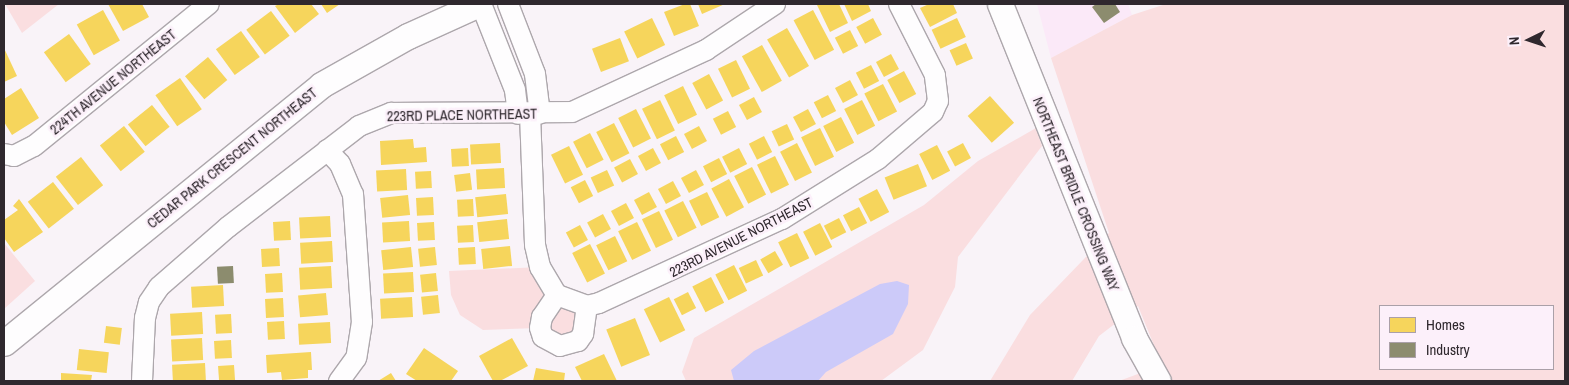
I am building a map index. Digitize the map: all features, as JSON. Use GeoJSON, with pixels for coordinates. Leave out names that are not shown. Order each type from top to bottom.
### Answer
{"type":"FeatureCollection","features":[{"type":"Feature","properties":{"kind":"street","name":"224TH AVENUE NORTHEAST"},"geometry":{"type":"LineString","coordinates":[[9,155],[34,146],[209,4]]}},
{"type":"Feature","properties":{"kind":"street"},"geometry":{"type":"LineString","coordinates":[[480,4],[515,90],[529,114]]}},
{"type":"Feature","properties":{"kind":"street","name":"CEDAR PARK CRESCENT NORTHEAST"},"geometry":{"type":"LineString","coordinates":[[4,343],[321,85],[408,36],[480,4]]}},
{"type":"Feature","properties":{"kind":"street"},"geometry":{"type":"LineString","coordinates":[[508,4],[535,74],[529,114],[536,256],[557,295],[587,306],[583,334],[578,341],[560,346],[543,337],[540,328],[542,317],[557,295]]}},
{"type":"Feature","properties":{"kind":"street","name":"223RD PLACE NORTHEAST"},"geometry":{"type":"LineString","coordinates":[[142,381],[145,318],[148,302],[159,287],[228,226],[359,126],[391,114],[529,114],[572,112],[698,54],[775,4]]}},
{"type":"Feature","properties":{"kind":"street","name":"223RD AVENUE NORTHEAST"},"geometry":{"type":"LineString","coordinates":[[587,306],[636,289],[782,220],[878,159],[933,112],[938,101],[935,75],[899,4]]}},
{"type":"Feature","properties":{"kind":"street","name":"NORTHEAST BRIDLE CROSSING WAY"},"geometry":{"type":"LineString","coordinates":[[1000,4],[1125,316],[1147,366],[1158,381]]}},
{"type":"Feature","properties":{"kind":"street"},"geometry":{"type":"LineString","coordinates":[[327,150],[340,164],[353,194],[362,312],[361,340],[356,358],[339,381]]}},
{"type":"Feature","properties":{"kind":"shaded area"},"geometry":{"type":"Polygon","coordinates":[[[5,4],[59,4],[22,33],[5,4]]]}},
{"type":"Feature","properties":{"kind":"shaded area"},"geometry":{"type":"Polygon","coordinates":[[[1037,4],[1128,4],[1132,15],[1051,58],[1037,4]]]}},
{"type":"Feature","properties":{"kind":"shaded area"},"geometry":{"type":"Polygon","coordinates":[[[1166,4],[1565,4],[1565,381],[1119,381],[1162,365],[1138,306],[1099,336],[1072,381],[990,381],[1030,315],[1109,233],[1051,58],[1132,15],[1166,4]]]}},
{"type":"Feature","properties":{"kind":"shaded area"},"geometry":{"type":"Polygon","coordinates":[[[1036,128],[1042,146],[958,257],[955,287],[923,350],[881,381],[686,381],[682,372],[694,338],[924,205],[978,161],[1036,128]]]}},
{"type":"Feature","properties":{"kind":"shaded area"},"geometry":{"type":"Polygon","coordinates":[[[4,243],[35,281],[4,309],[4,243]]]}},
{"type":"Feature","properties":{"kind":"shaded area"},"geometry":{"type":"Polygon","coordinates":[[[540,267],[545,278],[587,306],[570,345],[539,328],[483,330],[460,315],[451,295],[449,271],[540,267]]]}},
{"type":"Feature","properties":{"kind":"water"},"geometry":{"type":"Polygon","coordinates":[[[897,281],[909,285],[908,304],[893,334],[826,372],[818,381],[734,381],[731,370],[754,351],[880,284],[897,281]]]}},
{"type":"Feature","properties":{"kind":"building: Homes"},"geometry":{"type":"Polygon","coordinates":[[[108,4],[142,4],[149,17],[123,31],[108,4]]]}},
{"type":"Feature","properties":{"kind":"building: Homes"},"geometry":{"type":"Polygon","coordinates":[[[279,4],[311,4],[319,14],[295,33],[275,6],[279,4]]]}},
{"type":"Feature","properties":{"kind":"building: Homes"},"geometry":{"type":"Polygon","coordinates":[[[321,4],[340,4],[327,13],[321,4]]]}},
{"type":"Feature","properties":{"kind":"building: Homes"},"geometry":{"type":"Polygon","coordinates":[[[690,4],[699,26],[674,36],[664,12],[690,4]]]}},
{"type":"Feature","properties":{"kind":"building: Homes"},"geometry":{"type":"Polygon","coordinates":[[[698,4],[725,4],[702,14],[698,4]]]}},
{"type":"Feature","properties":{"kind":"building: Homes"},"geometry":{"type":"Polygon","coordinates":[[[839,4],[848,23],[830,32],[817,5],[839,4]]]}},
{"type":"Feature","properties":{"kind":"building: Homes"},"geometry":{"type":"Polygon","coordinates":[[[844,4],[868,4],[871,11],[852,21],[844,4]]]}},
{"type":"Feature","properties":{"kind":"building: Homes"},"geometry":{"type":"Polygon","coordinates":[[[929,4],[953,4],[957,13],[930,27],[920,8],[929,4]]]}},
{"type":"Feature","properties":{"kind":"building: Homes"},"geometry":{"type":"Polygon","coordinates":[[[103,10],[120,41],[94,55],[77,25],[103,10]]]}},
{"type":"Feature","properties":{"kind":"building: Homes"},"geometry":{"type":"Polygon","coordinates":[[[813,10],[834,50],[815,60],[794,20],[813,10]]]}},
{"type":"Feature","properties":{"kind":"building: Homes"},"geometry":{"type":"Polygon","coordinates":[[[271,11],[290,36],[265,54],[246,30],[271,11]]]}},
{"type":"Feature","properties":{"kind":"building: Homes"},"geometry":{"type":"Polygon","coordinates":[[[652,18],[665,45],[637,59],[624,32],[652,18]]]}},
{"type":"Feature","properties":{"kind":"building: Homes"},"geometry":{"type":"Polygon","coordinates":[[[873,18],[882,35],[865,44],[856,27],[873,18]]]}},
{"type":"Feature","properties":{"kind":"building: Homes"},"geometry":{"type":"Polygon","coordinates":[[[957,18],[966,37],[940,49],[932,30],[957,18]]]}},
{"type":"Feature","properties":{"kind":"building: Homes"},"geometry":{"type":"Polygon","coordinates":[[[787,28],[809,66],[789,78],[767,40],[787,28]]]}},
{"type":"Feature","properties":{"kind":"building: Homes"},"geometry":{"type":"Polygon","coordinates":[[[850,30],[858,46],[843,54],[835,38],[850,30]]]}},
{"type":"Feature","properties":{"kind":"building: Homes"},"geometry":{"type":"Polygon","coordinates":[[[241,31],[260,57],[235,75],[216,49],[241,31]]]}},
{"type":"Feature","properties":{"kind":"building: Homes"},"geometry":{"type":"Polygon","coordinates":[[[69,34],[91,64],[66,82],[44,52],[69,34]]]}},
{"type":"Feature","properties":{"kind":"building: Homes"},"geometry":{"type":"Polygon","coordinates":[[[620,38],[629,61],[601,72],[592,49],[620,38]]]}},
{"type":"Feature","properties":{"kind":"building: Homes"},"geometry":{"type":"Polygon","coordinates":[[[966,43],[973,59],[956,66],[950,50],[966,43]]]}},
{"type":"Feature","properties":{"kind":"building: Homes"},"geometry":{"type":"Polygon","coordinates":[[[762,45],[782,81],[762,92],[742,56],[762,45]]]}},
{"type":"Feature","properties":{"kind":"building: Homes"},"geometry":{"type":"Polygon","coordinates":[[[4,48],[17,76],[4,82],[4,48]]]}},
{"type":"Feature","properties":{"kind":"building: Homes"},"geometry":{"type":"Polygon","coordinates":[[[891,54],[899,69],[884,77],[876,62],[891,54]]]}},
{"type":"Feature","properties":{"kind":"building: Homes"},"geometry":{"type":"Polygon","coordinates":[[[208,57],[227,80],[204,99],[185,76],[208,57]]]}},
{"type":"Feature","properties":{"kind":"building: Homes"},"geometry":{"type":"Polygon","coordinates":[[[736,60],[750,89],[732,98],[718,69],[736,60]]]}},
{"type":"Feature","properties":{"kind":"building: Homes"},"geometry":{"type":"Polygon","coordinates":[[[871,65],[879,81],[864,89],[856,73],[871,65]]]}},
{"type":"Feature","properties":{"kind":"building: Homes"},"geometry":{"type":"Polygon","coordinates":[[[904,71],[916,94],[899,103],[887,80],[904,71]]]}},
{"type":"Feature","properties":{"kind":"building: Homes"},"geometry":{"type":"Polygon","coordinates":[[[709,74],[723,100],[706,109],[692,83],[709,74]]]}},
{"type":"Feature","properties":{"kind":"building: Homes"},"geometry":{"type":"Polygon","coordinates":[[[180,78],[202,109],[177,126],[155,95],[180,78]]]}},
{"type":"Feature","properties":{"kind":"building: Homes"},"geometry":{"type":"Polygon","coordinates":[[[850,80],[858,95],[843,103],[835,88],[850,80]]]}},
{"type":"Feature","properties":{"kind":"building: Homes"},"geometry":{"type":"Polygon","coordinates":[[[883,84],[897,112],[878,121],[864,94],[883,84]]]}},
{"type":"Feature","properties":{"kind":"building: Homes"},"geometry":{"type":"Polygon","coordinates":[[[683,86],[697,115],[678,124],[664,95],[683,86]]]}},
{"type":"Feature","properties":{"kind":"building: Homes"},"geometry":{"type":"Polygon","coordinates":[[[21,88],[39,118],[12,135],[4,122],[4,99],[21,88]]]}},
{"type":"Feature","properties":{"kind":"building: Homes"},"geometry":{"type":"Polygon","coordinates":[[[828,95],[836,111],[822,118],[814,102],[828,95]]]}},
{"type":"Feature","properties":{"kind":"building: Homes"},"geometry":{"type":"Polygon","coordinates":[[[990,96],[1014,123],[992,143],[968,116],[990,96]]]}},
{"type":"Feature","properties":{"kind":"building: Homes"},"geometry":{"type":"Polygon","coordinates":[[[754,97],[762,112],[747,120],[739,105],[754,97]]]}},
{"type":"Feature","properties":{"kind":"building: Homes"},"geometry":{"type":"Polygon","coordinates":[[[660,100],[675,131],[657,139],[642,109],[660,100]]]}},
{"type":"Feature","properties":{"kind":"building: Homes"},"geometry":{"type":"Polygon","coordinates":[[[862,100],[875,126],[857,135],[844,109],[862,100]]]}},
{"type":"Feature","properties":{"kind":"building: Homes"},"geometry":{"type":"Polygon","coordinates":[[[152,105],[170,127],[146,146],[128,125],[152,105]]]}},
{"type":"Feature","properties":{"kind":"building: Homes"},"geometry":{"type":"Polygon","coordinates":[[[636,109],[651,138],[633,147],[618,118],[636,109]]]}},
{"type":"Feature","properties":{"kind":"building: Homes"},"geometry":{"type":"Polygon","coordinates":[[[808,109],[816,124],[801,132],[793,117],[808,109]]]}},
{"type":"Feature","properties":{"kind":"building: Homes"},"geometry":{"type":"Polygon","coordinates":[[[728,111],[736,127],[721,135],[713,119],[728,111]]]}},
{"type":"Feature","properties":{"kind":"building: Homes"},"geometry":{"type":"Polygon","coordinates":[[[841,117],[854,143],[836,152],[823,126],[841,117]]]}},
{"type":"Feature","properties":{"kind":"building: Homes"},"geometry":{"type":"Polygon","coordinates":[[[614,123],[629,153],[612,162],[596,132],[614,123]]]}},
{"type":"Feature","properties":{"kind":"building: Homes"},"geometry":{"type":"Polygon","coordinates":[[[787,124],[794,139],[779,147],[772,131],[787,124]]]}},
{"type":"Feature","properties":{"kind":"building: Homes"},"geometry":{"type":"Polygon","coordinates":[[[124,126],[145,152],[121,171],[100,146],[124,126]]]}},
{"type":"Feature","properties":{"kind":"building: Homes"},"geometry":{"type":"Polygon","coordinates":[[[699,126],[707,141],[692,149],[684,134],[699,126]]]}},
{"type":"Feature","properties":{"kind":"building: Homes"},"geometry":{"type":"Polygon","coordinates":[[[820,128],[834,157],[815,166],[801,137],[820,128]]]}},
{"type":"Feature","properties":{"kind":"building: Homes"},"geometry":{"type":"Polygon","coordinates":[[[590,133],[604,160],[587,168],[573,142],[590,133]]]}},
{"type":"Feature","properties":{"kind":"building: Homes"},"geometry":{"type":"Polygon","coordinates":[[[676,136],[684,152],[668,160],[660,144],[676,136]]]}},
{"type":"Feature","properties":{"kind":"building: Homes"},"geometry":{"type":"Polygon","coordinates":[[[764,136],[772,152],[757,160],[749,144],[764,136]]]}},
{"type":"Feature","properties":{"kind":"building: Homes"},"geometry":{"type":"Polygon","coordinates":[[[413,139],[414,148],[426,147],[427,162],[381,165],[380,141],[413,139]]]}},
{"type":"Feature","properties":{"kind":"building: Homes"},"geometry":{"type":"Polygon","coordinates":[[[500,143],[501,163],[471,165],[470,145],[500,143]]]}},
{"type":"Feature","properties":{"kind":"building: Homes"},"geometry":{"type":"Polygon","coordinates":[[[797,143],[812,172],[795,181],[780,152],[797,143]]]}},
{"type":"Feature","properties":{"kind":"building: Homes"},"geometry":{"type":"Polygon","coordinates":[[[963,143],[971,158],[955,166],[947,151],[963,143]]]}},
{"type":"Feature","properties":{"kind":"building: Homes"},"geometry":{"type":"Polygon","coordinates":[[[937,145],[950,171],[932,180],[919,154],[937,145]]]}},
{"type":"Feature","properties":{"kind":"building: Homes"},"geometry":{"type":"Polygon","coordinates":[[[569,146],[583,175],[565,184],[551,155],[569,146]]]}},
{"type":"Feature","properties":{"kind":"building: Homes"},"geometry":{"type":"Polygon","coordinates":[[[468,148],[469,166],[452,167],[451,149],[468,148]]]}},
{"type":"Feature","properties":{"kind":"building: Homes"},"geometry":{"type":"Polygon","coordinates":[[[653,148],[661,163],[646,171],[638,156],[653,148]]]}},
{"type":"Feature","properties":{"kind":"building: Homes"},"geometry":{"type":"Polygon","coordinates":[[[739,148],[747,164],[730,173],[722,157],[739,148]]]}},
{"type":"Feature","properties":{"kind":"building: Homes"},"geometry":{"type":"Polygon","coordinates":[[[775,156],[789,185],[771,194],[757,165],[775,156]]]}},
{"type":"Feature","properties":{"kind":"building: Homes"},"geometry":{"type":"Polygon","coordinates":[[[81,157],[103,185],[78,205],[56,177],[81,157]]]}},
{"type":"Feature","properties":{"kind":"building: Homes"},"geometry":{"type":"Polygon","coordinates":[[[719,158],[727,174],[711,182],[703,166],[719,158]]]}},
{"type":"Feature","properties":{"kind":"building: Homes"},"geometry":{"type":"Polygon","coordinates":[[[630,159],[638,174],[622,182],[614,167],[630,159]]]}},
{"type":"Feature","properties":{"kind":"building: Homes"},"geometry":{"type":"Polygon","coordinates":[[[918,164],[927,186],[894,200],[885,177],[918,164]]]}},
{"type":"Feature","properties":{"kind":"building: Homes"},"geometry":{"type":"Polygon","coordinates":[[[752,167],[766,195],[748,204],[734,176],[752,167]]]}},
{"type":"Feature","properties":{"kind":"building: Homes"},"geometry":{"type":"Polygon","coordinates":[[[504,168],[505,188],[477,189],[476,169],[504,168]]]}},
{"type":"Feature","properties":{"kind":"building: Homes"},"geometry":{"type":"Polygon","coordinates":[[[406,169],[407,190],[377,192],[376,171],[406,169]]]}},
{"type":"Feature","properties":{"kind":"building: Homes"},"geometry":{"type":"Polygon","coordinates":[[[607,170],[614,185],[598,193],[591,178],[607,170]]]}},
{"type":"Feature","properties":{"kind":"building: Homes"},"geometry":{"type":"Polygon","coordinates":[[[696,170],[704,185],[689,193],[681,178],[696,170]]]}},
{"type":"Feature","properties":{"kind":"building: Homes"},"geometry":{"type":"Polygon","coordinates":[[[431,171],[432,188],[416,189],[415,172],[431,171]]]}},
{"type":"Feature","properties":{"kind":"building: Homes"},"geometry":{"type":"Polygon","coordinates":[[[470,173],[472,190],[456,192],[454,175],[470,173]]]}},
{"type":"Feature","properties":{"kind":"building: Homes"},"geometry":{"type":"Polygon","coordinates":[[[729,179],[744,207],[726,217],[711,188],[729,179]]]}},
{"type":"Feature","properties":{"kind":"building: Homes"},"geometry":{"type":"Polygon","coordinates":[[[585,180],[593,196],[579,203],[571,187],[585,180]]]}},
{"type":"Feature","properties":{"kind":"building: Homes"},"geometry":{"type":"Polygon","coordinates":[[[673,181],[681,196],[666,204],[658,189],[673,181]]]}},
{"type":"Feature","properties":{"kind":"building: Homes"},"geometry":{"type":"Polygon","coordinates":[[[53,182],[74,209],[49,228],[28,202],[53,182]]]}},
{"type":"Feature","properties":{"kind":"building: Homes"},"geometry":{"type":"Polygon","coordinates":[[[877,189],[889,212],[871,222],[858,199],[877,189]]]}},
{"type":"Feature","properties":{"kind":"building: Homes"},"geometry":{"type":"Polygon","coordinates":[[[649,192],[657,207],[642,215],[634,200],[649,192]]]}},
{"type":"Feature","properties":{"kind":"building: Homes"},"geometry":{"type":"Polygon","coordinates":[[[707,192],[719,217],[701,226],[689,201],[707,192]]]}},
{"type":"Feature","properties":{"kind":"building: Homes"},"geometry":{"type":"Polygon","coordinates":[[[506,194],[508,214],[477,217],[475,197],[506,194]]]}},
{"type":"Feature","properties":{"kind":"building: Homes"},"geometry":{"type":"Polygon","coordinates":[[[408,195],[410,215],[382,218],[380,198],[408,195]]]}},
{"type":"Feature","properties":{"kind":"building: Homes"},"geometry":{"type":"Polygon","coordinates":[[[433,197],[434,215],[417,216],[416,198],[433,197]]]}},
{"type":"Feature","properties":{"kind":"building: Homes"},"geometry":{"type":"Polygon","coordinates":[[[19,199],[43,232],[14,252],[4,238],[4,220],[18,210],[13,206],[19,199]]]}},
{"type":"Feature","properties":{"kind":"building: Homes"},"geometry":{"type":"Polygon","coordinates":[[[473,199],[474,216],[458,217],[457,200],[473,199]]]}},
{"type":"Feature","properties":{"kind":"building: Homes"},"geometry":{"type":"Polygon","coordinates":[[[683,201],[697,228],[678,237],[664,211],[683,201]]]}},
{"type":"Feature","properties":{"kind":"building: Homes"},"geometry":{"type":"Polygon","coordinates":[[[626,203],[634,218],[619,226],[611,211],[626,203]]]}},
{"type":"Feature","properties":{"kind":"building: Homes"},"geometry":{"type":"Polygon","coordinates":[[[859,207],[867,223],[851,231],[843,215],[859,207]]]}},
{"type":"Feature","properties":{"kind":"building: Homes"},"geometry":{"type":"Polygon","coordinates":[[[659,211],[673,240],[656,248],[642,219],[659,211]]]}},
{"type":"Feature","properties":{"kind":"building: Homes"},"geometry":{"type":"Polygon","coordinates":[[[603,214],[611,229],[595,237],[587,222],[603,214]]]}},
{"type":"Feature","properties":{"kind":"building: Homes"},"geometry":{"type":"Polygon","coordinates":[[[330,216],[331,237],[300,239],[299,218],[330,216]]]}},
{"type":"Feature","properties":{"kind":"building: Homes"},"geometry":{"type":"Polygon","coordinates":[[[839,218],[846,232],[831,240],[824,226],[839,218]]]}},
{"type":"Feature","properties":{"kind":"building: Homes"},"geometry":{"type":"Polygon","coordinates":[[[507,219],[509,239],[479,242],[477,222],[507,219]]]}},
{"type":"Feature","properties":{"kind":"building: Homes"},"geometry":{"type":"Polygon","coordinates":[[[290,221],[291,240],[274,241],[273,222],[290,221]]]}},
{"type":"Feature","properties":{"kind":"building: Homes"},"geometry":{"type":"Polygon","coordinates":[[[409,221],[410,241],[383,242],[382,222],[409,221]]]}},
{"type":"Feature","properties":{"kind":"building: Homes"},"geometry":{"type":"Polygon","coordinates":[[[434,222],[435,240],[418,241],[417,223],[434,222]]]}},
{"type":"Feature","properties":{"kind":"building: Homes"},"geometry":{"type":"Polygon","coordinates":[[[637,222],[651,251],[632,260],[618,231],[637,222]]]}},
{"type":"Feature","properties":{"kind":"building: Homes"},"geometry":{"type":"Polygon","coordinates":[[[820,223],[832,247],[815,256],[803,232],[820,223]]]}},
{"type":"Feature","properties":{"kind":"building: Homes"},"geometry":{"type":"Polygon","coordinates":[[[473,225],[474,242],[458,243],[457,226],[473,225]]]}},
{"type":"Feature","properties":{"kind":"building: Homes"},"geometry":{"type":"Polygon","coordinates":[[[580,225],[588,240],[574,248],[566,233],[580,225]]]}},
{"type":"Feature","properties":{"kind":"building: Homes"},"geometry":{"type":"Polygon","coordinates":[[[797,233],[809,258],[790,267],[778,242],[797,233]]]}},
{"type":"Feature","properties":{"kind":"building: Homes"},"geometry":{"type":"Polygon","coordinates":[[[615,236],[627,261],[608,270],[596,245],[615,236]]]}},
{"type":"Feature","properties":{"kind":"building: Homes"},"geometry":{"type":"Polygon","coordinates":[[[332,241],[333,262],[301,264],[300,243],[332,241]]]}},
{"type":"Feature","properties":{"kind":"building: Homes"},"geometry":{"type":"Polygon","coordinates":[[[590,244],[605,273],[587,282],[572,253],[590,244]]]}},
{"type":"Feature","properties":{"kind":"building: Homes"},"geometry":{"type":"Polygon","coordinates":[[[510,246],[512,266],[483,269],[481,249],[510,246]]]}},
{"type":"Feature","properties":{"kind":"building: Homes"},"geometry":{"type":"Polygon","coordinates":[[[411,247],[413,267],[383,270],[381,250],[411,247]]]}},
{"type":"Feature","properties":{"kind":"building: Homes"},"geometry":{"type":"Polygon","coordinates":[[[435,247],[437,265],[420,267],[418,249],[435,247]]]}},
{"type":"Feature","properties":{"kind":"building: Homes"},"geometry":{"type":"Polygon","coordinates":[[[475,247],[476,264],[459,265],[458,248],[475,247]]]}},
{"type":"Feature","properties":{"kind":"building: Homes"},"geometry":{"type":"Polygon","coordinates":[[[279,248],[280,266],[262,267],[261,249],[279,248]]]}},
{"type":"Feature","properties":{"kind":"building: Homes"},"geometry":{"type":"Polygon","coordinates":[[[775,251],[783,265],[768,273],[760,260],[775,251]]]}},
{"type":"Feature","properties":{"kind":"building: Homes"},"geometry":{"type":"Polygon","coordinates":[[[756,260],[763,275],[746,283],[739,268],[756,260]]]}},
{"type":"Feature","properties":{"kind":"building: Homes"},"geometry":{"type":"Polygon","coordinates":[[[734,265],[747,291],[728,300],[715,275],[734,265]]]}},
{"type":"Feature","properties":{"kind":"building: Homes"},"geometry":{"type":"Polygon","coordinates":[[[331,266],[332,288],[300,290],[299,268],[331,266]]]}},
{"type":"Feature","properties":{"kind":"building: Homes"},"geometry":{"type":"Polygon","coordinates":[[[413,272],[414,292],[384,294],[383,274],[413,272]]]}},
{"type":"Feature","properties":{"kind":"building: Homes"},"geometry":{"type":"Polygon","coordinates":[[[282,273],[283,292],[266,293],[265,274],[282,273]]]}},
{"type":"Feature","properties":{"kind":"building: Homes"},"geometry":{"type":"Polygon","coordinates":[[[436,273],[438,291],[422,293],[420,275],[436,273]]]}},
{"type":"Feature","properties":{"kind":"building: Homes"},"geometry":{"type":"Polygon","coordinates":[[[711,277],[724,303],[705,312],[692,287],[711,277]]]}},
{"type":"Feature","properties":{"kind":"building: Homes"},"geometry":{"type":"Polygon","coordinates":[[[223,285],[224,306],[192,308],[191,287],[223,285]]]}},
{"type":"Feature","properties":{"kind":"building: Homes"},"geometry":{"type":"Polygon","coordinates":[[[688,292],[696,308],[682,315],[674,299],[688,292]]]}},
{"type":"Feature","properties":{"kind":"building: Homes"},"geometry":{"type":"Polygon","coordinates":[[[326,293],[328,315],[300,317],[298,295],[326,293]]]}},
{"type":"Feature","properties":{"kind":"building: Homes"},"geometry":{"type":"Polygon","coordinates":[[[438,295],[440,313],[423,315],[421,297],[438,295]]]}},
{"type":"Feature","properties":{"kind":"building: Homes"},"geometry":{"type":"Polygon","coordinates":[[[412,297],[413,317],[381,319],[380,299],[412,297]]]}},
{"type":"Feature","properties":{"kind":"building: Homes"},"geometry":{"type":"Polygon","coordinates":[[[669,297],[685,330],[660,343],[644,309],[669,297]]]}},
{"type":"Feature","properties":{"kind":"building: Homes"},"geometry":{"type":"Polygon","coordinates":[[[283,298],[284,317],[266,318],[265,299],[283,298]]]}},
{"type":"Feature","properties":{"kind":"building: Homes"},"geometry":{"type":"Polygon","coordinates":[[[202,312],[203,334],[171,336],[170,314],[202,312]]]}},
{"type":"Feature","properties":{"kind":"building: Homes"},"geometry":{"type":"Polygon","coordinates":[[[231,314],[232,333],[216,334],[215,315],[231,314]]]}},
{"type":"Feature","properties":{"kind":"building: Homes"},"geometry":{"type":"Polygon","coordinates":[[[635,318],[650,355],[621,367],[606,330],[635,318]]]}},
{"type":"Feature","properties":{"kind":"building: Homes"},"geometry":{"type":"Polygon","coordinates":[[[284,321],[285,339],[268,340],[267,322],[284,321]]]}},
{"type":"Feature","properties":{"kind":"building: Homes"},"geometry":{"type":"Polygon","coordinates":[[[330,322],[331,343],[299,345],[298,324],[330,322]]]}},
{"type":"Feature","properties":{"kind":"building: Homes"},"geometry":{"type":"Polygon","coordinates":[[[106,326],[122,328],[120,345],[104,343],[106,326]]]}},
{"type":"Feature","properties":{"kind":"building: Homes"},"geometry":{"type":"Polygon","coordinates":[[[202,338],[203,360],[172,362],[171,340],[202,338]]]}},
{"type":"Feature","properties":{"kind":"building: Homes"},"geometry":{"type":"Polygon","coordinates":[[[512,338],[528,366],[500,381],[493,381],[479,356],[512,338]]]}},
{"type":"Feature","properties":{"kind":"building: Homes"},"geometry":{"type":"Polygon","coordinates":[[[231,340],[232,358],[215,359],[214,341],[231,340]]]}},
{"type":"Feature","properties":{"kind":"building: Homes"},"geometry":{"type":"Polygon","coordinates":[[[424,348],[458,371],[451,381],[417,381],[406,374],[424,348]]]}},
{"type":"Feature","properties":{"kind":"building: Homes"},"geometry":{"type":"Polygon","coordinates":[[[79,349],[109,352],[107,373],[77,370],[79,349]]]}},
{"type":"Feature","properties":{"kind":"building: Homes"},"geometry":{"type":"Polygon","coordinates":[[[311,352],[312,370],[308,370],[308,378],[282,380],[281,372],[267,373],[266,355],[311,352]]]}},
{"type":"Feature","properties":{"kind":"building: Homes"},"geometry":{"type":"Polygon","coordinates":[[[604,354],[617,381],[582,381],[575,367],[604,354]]]}},
{"type":"Feature","properties":{"kind":"building: Homes"},"geometry":{"type":"Polygon","coordinates":[[[205,363],[206,381],[173,381],[172,365],[205,363]]]}},
{"type":"Feature","properties":{"kind":"building: Homes"},"geometry":{"type":"Polygon","coordinates":[[[234,365],[235,381],[219,381],[218,366],[234,365]]]}},
{"type":"Feature","properties":{"kind":"building: Homes"},"geometry":{"type":"Polygon","coordinates":[[[536,368],[565,373],[564,381],[533,381],[536,368]]]}},
{"type":"Feature","properties":{"kind":"building: Homes"},"geometry":{"type":"Polygon","coordinates":[[[61,373],[92,375],[91,381],[61,381],[61,373]]]}},
{"type":"Feature","properties":{"kind":"building: Homes"},"geometry":{"type":"Polygon","coordinates":[[[391,373],[396,381],[378,381],[391,373]]]}},
{"type":"Feature","properties":{"kind":"building: Industry"},"geometry":{"type":"Polygon","coordinates":[[[1096,4],[1115,4],[1120,12],[1104,23],[1092,7],[1096,4]]]}},
{"type":"Feature","properties":{"kind":"building: Industry"},"geometry":{"type":"Polygon","coordinates":[[[233,266],[234,283],[218,284],[217,267],[233,266]]]}}]}
